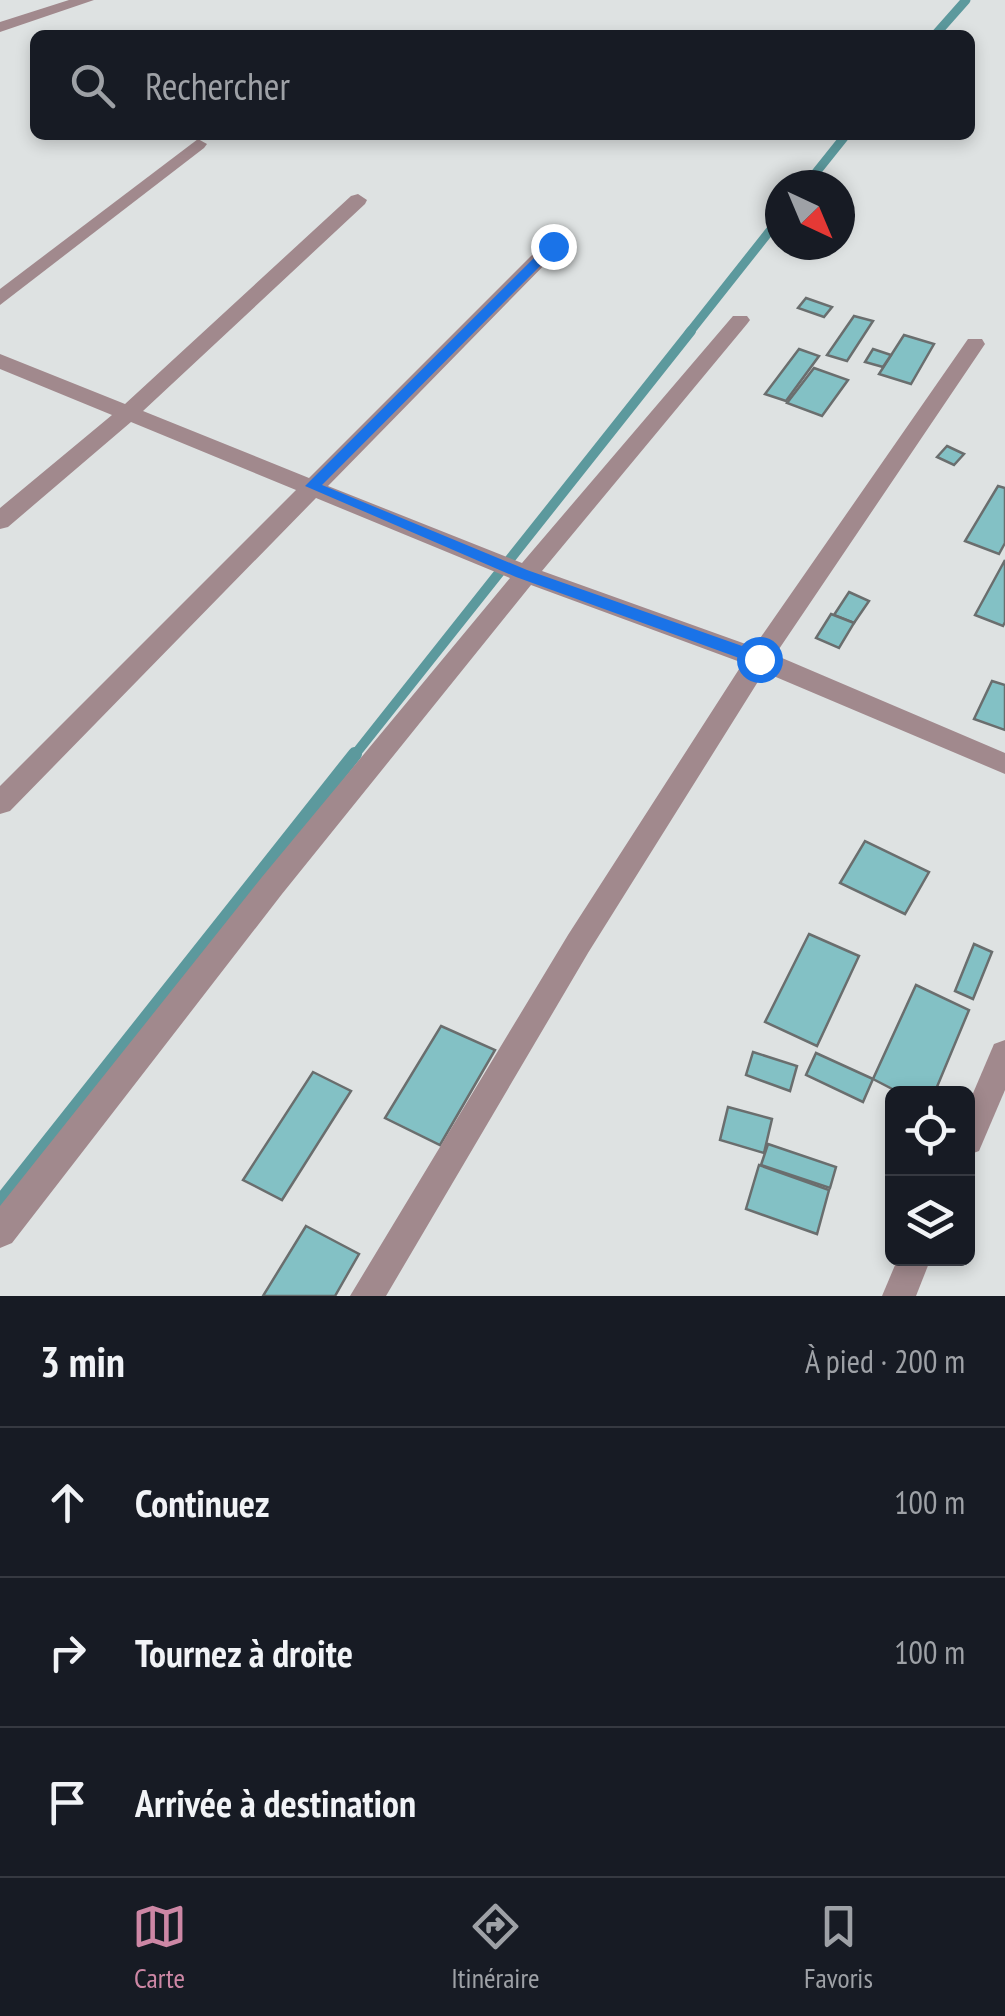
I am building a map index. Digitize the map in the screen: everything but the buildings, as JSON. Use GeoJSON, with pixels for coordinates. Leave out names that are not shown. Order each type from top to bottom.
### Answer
{"type":"FeatureCollection","features":[{"type":"Feature","properties":{"kind":"street"},"geometry":{"type":"LineString","coordinates":[[0,27],[86,0]]}},
{"type":"Feature","properties":{"kind":"street"},"geometry":{"type":"LineString","coordinates":[[0,299],[198,144]]}},
{"type":"Feature","properties":{"kind":"street"},"geometry":{"type":"LineString","coordinates":[[0,521],[129,412],[358,200]]}},
{"type":"Feature","properties":{"kind":"street"},"geometry":{"type":"LineString","coordinates":[[0,803],[553,246]]}},
{"type":"Feature","properties":{"kind":"street"},"geometry":{"type":"LineString","coordinates":[[0,1232],[118,1077],[523,574],[740,320]]}},
{"type":"Feature","properties":{"kind":"street"},"geometry":{"type":"LineString","coordinates":[[367,1296],[578,944],[759,659],[975,344]]}},
{"type":"Feature","properties":{"kind":"street"},"geometry":{"type":"LineString","coordinates":[[0,361],[523,574],[759,659],[1005,764]]}},
{"type":"Feature","properties":{"kind":"street"},"geometry":{"type":"LineString","coordinates":[[975,1124],[1005,1054]]}},
{"type":"Feature","properties":{"kind":"street"},"geometry":{"type":"LineString","coordinates":[[899,1296],[912,1266]]}},
{"type":"Feature","properties":{"kind":"waterway"},"geometry":{"type":"LineString","coordinates":[[939,30],[966,0]]}},
{"type":"Feature","properties":{"kind":"waterway"},"geometry":{"type":"LineString","coordinates":[[818,170],[842,140]]}},
{"type":"Feature","properties":{"kind":"waterway"},"geometry":{"type":"LineString","coordinates":[[689,333],[765,237]]}},
{"type":"Feature","properties":{"kind":"waterway"},"geometry":{"type":"LineString","coordinates":[[353,757],[691,331]]}},
{"type":"Feature","properties":{"kind":"waterway"},"geometry":{"type":"LineString","coordinates":[[0,1202],[355,754]]}},
{"type":"Feature","properties":{"kind":"route"},"geometry":{"type":"LineString","coordinates":[[553,246],[312,486],[522,574],[759,659]]}}]}
